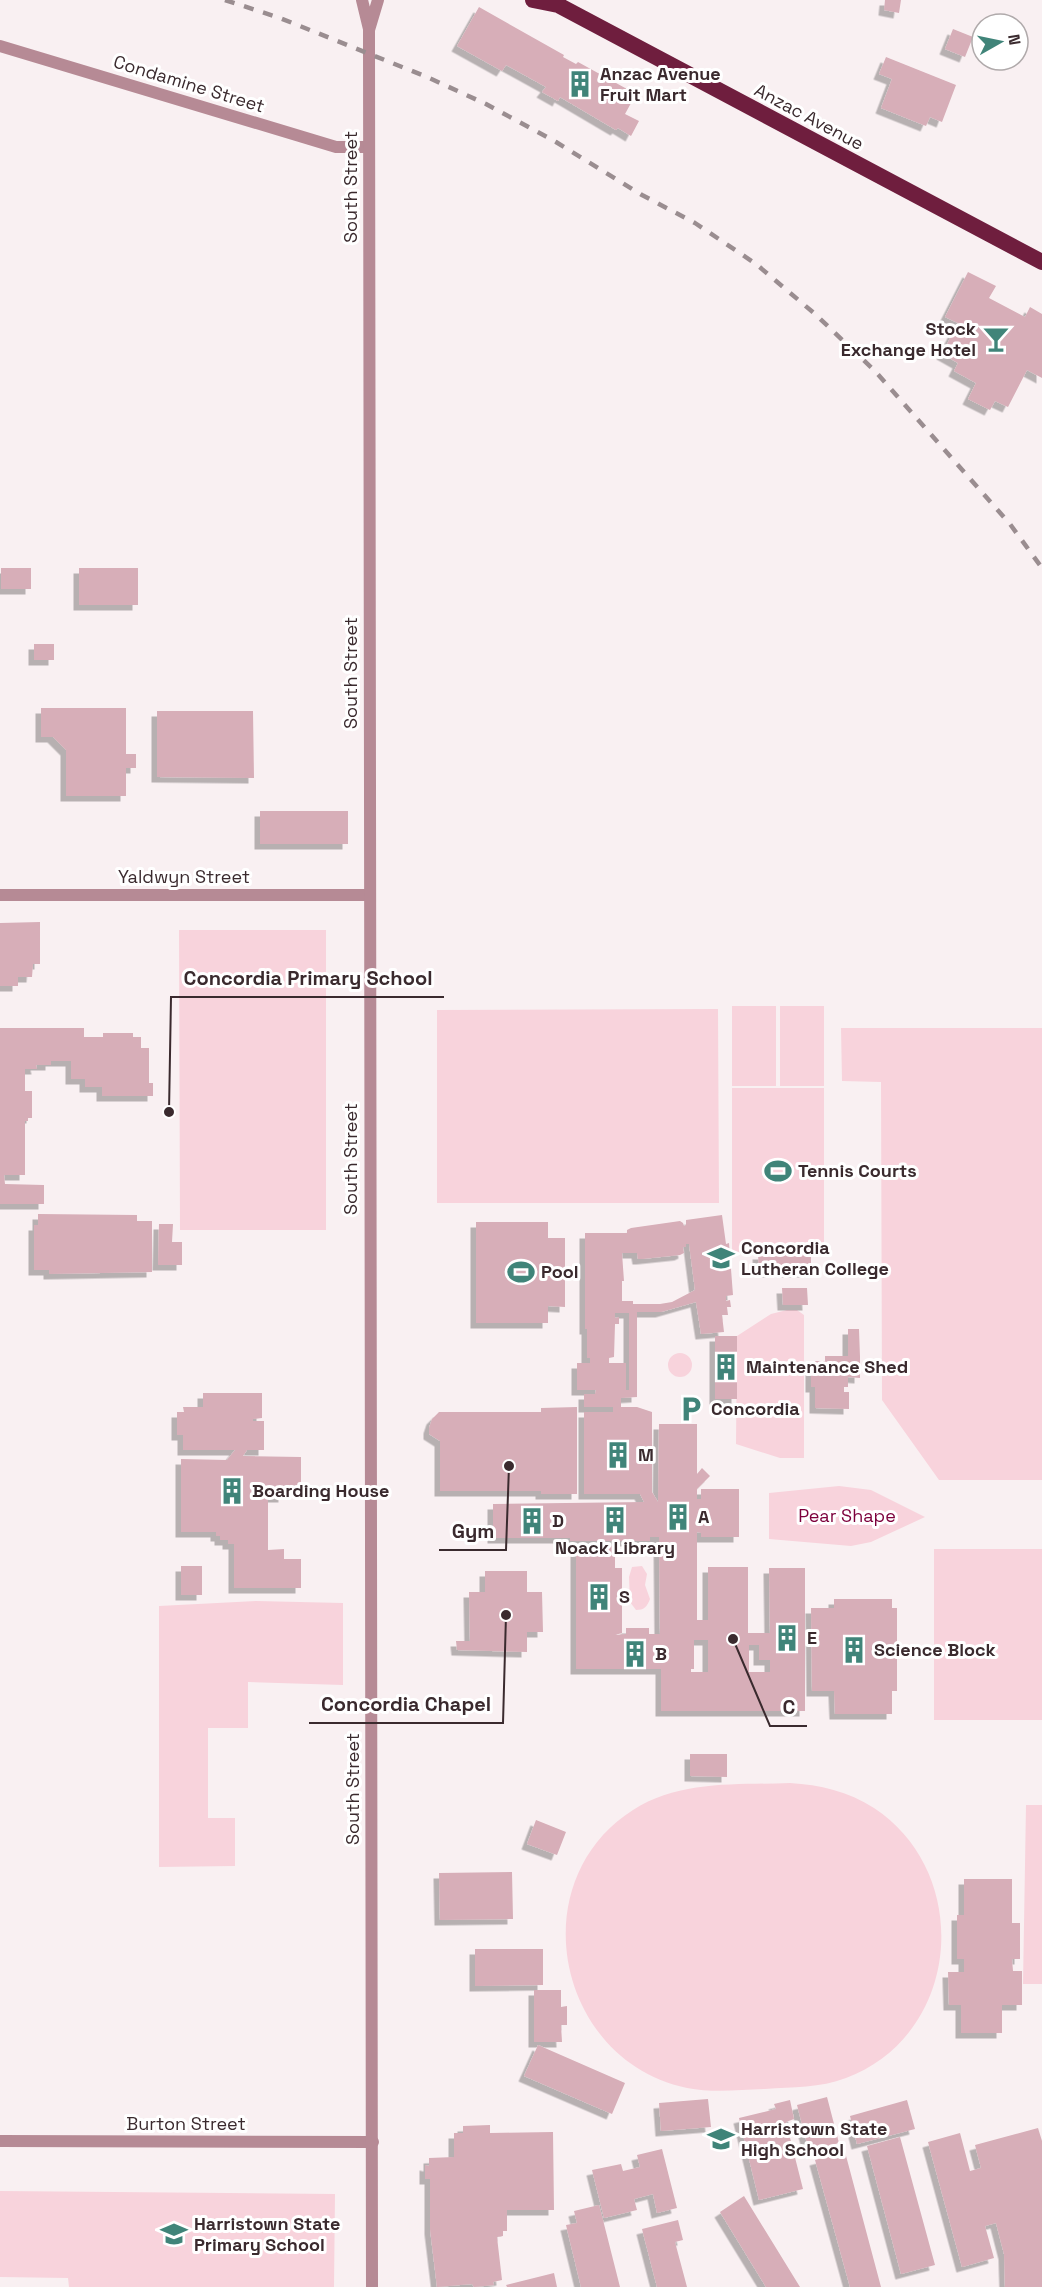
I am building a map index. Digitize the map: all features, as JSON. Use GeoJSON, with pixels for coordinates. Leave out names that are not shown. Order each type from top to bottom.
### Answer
{"type":"FeatureCollection","features":[{"type":"Feature","properties":{"kind":"highway","name":"Anzac Avenue"},"geometry":{"type":"LineString","coordinates":[[533,0],[555,3],[1042,262]]}},
{"type":"Feature","properties":{"kind":"street","name":"South Street"},"geometry":{"type":"LineString","coordinates":[[362,0],[369,30],[372,2287]]}},
{"type":"Feature","properties":{"kind":"street","name":"South Street"},"geometry":{"type":"LineString","coordinates":[[369,30],[378,0]]}},
{"type":"Feature","properties":{"kind":"street","name":"Condamine Street"},"geometry":{"type":"LineString","coordinates":[[0,46],[336,147],[369,147]]}},
{"type":"Feature","properties":{"kind":"street","name":"Yaldwyn Street"},"geometry":{"type":"LineString","coordinates":[[0,895],[369,895]]}},
{"type":"Feature","properties":{"kind":"street","name":"Burton Street"},"geometry":{"type":"LineString","coordinates":[[0,2141],[373,2142]]}},
{"type":"Feature","properties":{"kind":"green space"},"geometry":{"type":"Polygon","coordinates":[[[179,930],[326,930],[326,1230],[180,1230],[179,930]]]}},
{"type":"Feature","properties":{"kind":"green space"},"geometry":{"type":"Polygon","coordinates":[[[732,1006],[776,1006],[776,1086],[732,1086],[732,1006]]]}},
{"type":"Feature","properties":{"kind":"green space"},"geometry":{"type":"Polygon","coordinates":[[[780,1006],[824,1006],[824,1086],[780,1086],[780,1006]]]}},
{"type":"Feature","properties":{"kind":"green space"},"geometry":{"type":"Polygon","coordinates":[[[718,1009],[719,1203],[437,1203],[437,1010],[718,1009]]]}},
{"type":"Feature","properties":{"kind":"green space"},"geometry":{"type":"Polygon","coordinates":[[[841,1028],[1042,1028],[1042,1480],[939,1480],[882,1400],[881,1082],[842,1081],[841,1028]]]}},
{"type":"Feature","properties":{"kind":"green space","name":"Tennis Courts"},"geometry":{"type":"Polygon","coordinates":[[[732,1088],[824,1088],[824,1254],[732,1254],[732,1088]]]}},
{"type":"Feature","properties":{"kind":"green space"},"geometry":{"type":"Polygon","coordinates":[[[797,1310],[804,1315],[804,1458],[780,1458],[736,1444],[737,1336],[771,1314],[797,1310]]]}},
{"type":"Feature","properties":{"kind":"green space"},"geometry":{"type":"Polygon","coordinates":[[[680,1353],[689,1356],[692,1365],[689,1374],[680,1377],[671,1374],[668,1365],[671,1356],[680,1353]]]}},
{"type":"Feature","properties":{"kind":"green space","name":"Pear Shape"},"geometry":{"type":"Polygon","coordinates":[[[839,1486],[871,1490],[925,1517],[871,1542],[851,1546],[769,1539],[769,1493],[839,1486]]]}},
{"type":"Feature","properties":{"kind":"green space"},"geometry":{"type":"Polygon","coordinates":[[[934,1549],[1042,1549],[1042,1720],[934,1720],[934,1549]]]}},
{"type":"Feature","properties":{"kind":"green space"},"geometry":{"type":"Polygon","coordinates":[[[642,1566],[647,1574],[645,1585],[650,1599],[645,1608],[636,1610],[630,1602],[629,1577],[632,1567],[642,1566]]]}},
{"type":"Feature","properties":{"kind":"green space"},"geometry":{"type":"Polygon","coordinates":[[[256,1601],[343,1603],[343,1685],[248,1682],[248,1728],[208,1728],[208,1818],[235,1818],[235,1866],[159,1867],[159,1606],[256,1601]]]}},
{"type":"Feature","properties":{"kind":"green space"},"geometry":{"type":"Polygon","coordinates":[[[790,1783],[823,1787],[854,1797],[874,1808],[906,1837],[928,1872],[939,1911],[941,1952],[932,1991],[913,2027],[884,2057],[836,2081],[796,2087],[706,2090],[687,2088],[643,2071],[608,2043],[583,2007],[569,1966],[566,1922],[575,1880],[598,1842],[633,1810],[651,1800],[670,1793],[709,1786],[790,1783]]]}},
{"type":"Feature","properties":{"kind":"green space"},"geometry":{"type":"Polygon","coordinates":[[[1026,1805],[1042,1805],[1042,1984],[1023,1984],[1026,1805]]]}},
{"type":"Feature","properties":{"kind":"green space","name":"Harristown State Primary School"},"geometry":{"type":"Polygon","coordinates":[[[0,2191],[335,2194],[334,2287],[69,2287],[68,2278],[0,2277],[0,2191]]]}},
{"type":"Feature","properties":{"kind":"building"},"geometry":{"type":"Polygon","coordinates":[[[885,0],[901,0],[899,13],[884,10],[885,0]]]}},
{"type":"Feature","properties":{"kind":"building","name":"Anzac Avenue Fruit Mart"},"geometry":{"type":"Polygon","coordinates":[[[479,7],[564,55],[563,57],[576,64],[578,62],[636,94],[625,114],[639,121],[631,136],[618,128],[616,130],[560,97],[558,101],[542,92],[546,87],[506,65],[502,71],[457,46],[479,7]]]}},
{"type":"Feature","properties":{"kind":"building"},"geometry":{"type":"Polygon","coordinates":[[[953,29],[970,36],[970,44],[965,57],[945,49],[953,29]]]}},
{"type":"Feature","properties":{"kind":"building"},"geometry":{"type":"Polygon","coordinates":[[[886,57],[956,85],[942,122],[930,117],[926,126],[881,108],[892,79],[879,74],[886,57]]]}},
{"type":"Feature","properties":{"kind":"building","name":"Stock Exchange Hotel"},"geometry":{"type":"Polygon","coordinates":[[[968,272],[996,286],[989,298],[1025,317],[1030,307],[1042,314],[1042,378],[1027,370],[1008,407],[995,401],[990,410],[968,399],[976,383],[954,371],[958,363],[942,354],[958,323],[945,317],[968,272]]]}},
{"type":"Feature","properties":{"kind":"building"},"geometry":{"type":"Polygon","coordinates":[[[1,568],[31,568],[31,589],[1,589],[1,568]]]}},
{"type":"Feature","properties":{"kind":"building"},"geometry":{"type":"Polygon","coordinates":[[[79,568],[138,568],[138,605],[79,605],[79,568]]]}},
{"type":"Feature","properties":{"kind":"building"},"geometry":{"type":"Polygon","coordinates":[[[34,644],[54,644],[54,660],[34,660],[34,644]]]}},
{"type":"Feature","properties":{"kind":"building"},"geometry":{"type":"Polygon","coordinates":[[[41,708],[126,708],[126,754],[136,754],[136,768],[126,768],[126,796],[66,796],[66,750],[53,737],[41,737],[41,708]]]}},
{"type":"Feature","properties":{"kind":"building"},"geometry":{"type":"Polygon","coordinates":[[[157,711],[253,711],[254,778],[157,777],[157,711]]]}},
{"type":"Feature","properties":{"kind":"building"},"geometry":{"type":"Polygon","coordinates":[[[260,811],[348,811],[348,844],[260,844],[260,811]]]}},
{"type":"Feature","properties":{"kind":"building"},"geometry":{"type":"Polygon","coordinates":[[[40,922],[40,964],[33,964],[32,977],[18,977],[18,986],[0,986],[0,923],[40,922]]]}},
{"type":"Feature","properties":{"kind":"building"},"geometry":{"type":"Polygon","coordinates":[[[0,1028],[84,1028],[84,1037],[103,1037],[103,1033],[133,1033],[133,1037],[141,1037],[141,1048],[149,1048],[149,1083],[153,1083],[153,1096],[102,1096],[102,1087],[85,1087],[85,1079],[71,1079],[71,1061],[51,1061],[51,1065],[36,1065],[37,1069],[25,1069],[25,1091],[32,1091],[32,1118],[25,1121],[25,1175],[4,1175],[5,1184],[44,1185],[44,1204],[0,1204],[0,1028]]]}},
{"type":"Feature","properties":{"kind":"building"},"geometry":{"type":"Polygon","coordinates":[[[38,1214],[137,1215],[137,1221],[152,1221],[152,1272],[49,1274],[49,1270],[34,1270],[34,1225],[38,1225],[38,1214]]]}},
{"type":"Feature","properties":{"kind":"building"},"geometry":{"type":"Polygon","coordinates":[[[722,1215],[726,1244],[729,1243],[733,1295],[726,1296],[726,1301],[730,1300],[731,1307],[727,1307],[728,1315],[722,1315],[724,1332],[701,1334],[696,1302],[661,1312],[637,1312],[637,1397],[621,1398],[621,1407],[637,1407],[652,1412],[652,1492],[658,1502],[659,1424],[697,1424],[697,1474],[702,1468],[710,1476],[697,1489],[697,1499],[701,1499],[701,1489],[739,1489],[739,1537],[701,1537],[701,1533],[697,1532],[697,1620],[708,1620],[708,1567],[748,1567],[748,1633],[770,1633],[769,1568],[805,1568],[805,1711],[661,1711],[661,1669],[576,1669],[576,1546],[615,1546],[615,1568],[622,1568],[622,1633],[615,1635],[626,1634],[626,1628],[649,1628],[649,1634],[660,1634],[659,1537],[650,1537],[650,1541],[493,1538],[493,1504],[644,1502],[640,1494],[584,1494],[584,1412],[613,1412],[613,1407],[584,1407],[584,1394],[595,1394],[596,1390],[577,1390],[577,1363],[590,1363],[590,1358],[587,1358],[587,1329],[585,1329],[585,1233],[627,1233],[627,1230],[631,1228],[680,1221],[684,1226],[686,1220],[722,1215]],[[686,1244],[686,1247],[683,1247],[684,1253],[680,1255],[642,1259],[638,1259],[637,1253],[622,1253],[624,1281],[622,1281],[622,1301],[633,1301],[633,1304],[660,1304],[672,1302],[695,1290],[689,1244],[686,1244]],[[615,1313],[615,1318],[619,1317],[619,1324],[615,1324],[614,1357],[609,1358],[609,1363],[626,1363],[626,1390],[629,1390],[629,1313],[615,1313]],[[694,1640],[694,1669],[691,1669],[691,1672],[708,1672],[708,1640],[694,1640]],[[749,1645],[749,1672],[770,1672],[770,1660],[759,1660],[759,1645],[749,1645]]]}},
{"type":"Feature","properties":{"kind":"building","name":"Pool"},"geometry":{"type":"Polygon","coordinates":[[[476,1222],[548,1222],[548,1238],[565,1238],[565,1307],[548,1306],[548,1323],[476,1323],[476,1222]]]}},
{"type":"Feature","properties":{"kind":"building"},"geometry":{"type":"Polygon","coordinates":[[[159,1224],[173,1224],[172,1242],[182,1242],[182,1265],[158,1265],[159,1224]]]}},
{"type":"Feature","properties":{"kind":"building"},"geometry":{"type":"Polygon","coordinates":[[[758,1254],[811,1254],[811,1272],[759,1272],[758,1254]]]}},
{"type":"Feature","properties":{"kind":"building"},"geometry":{"type":"Polygon","coordinates":[[[782,1288],[807,1288],[808,1305],[783,1305],[782,1288]]]}},
{"type":"Feature","properties":{"kind":"building"},"geometry":{"type":"Polygon","coordinates":[[[848,1329],[859,1329],[860,1357],[860,1378],[848,1377],[848,1387],[844,1387],[844,1392],[849,1392],[849,1409],[815,1408],[815,1387],[811,1387],[811,1369],[815,1369],[815,1361],[825,1361],[825,1356],[848,1356],[848,1329]]]}},
{"type":"Feature","properties":{"kind":"building","name":"Maintenance Shed"},"geometry":{"type":"Polygon","coordinates":[[[715,1336],[737,1336],[737,1399],[715,1399],[715,1336]]]}},
{"type":"Feature","properties":{"kind":"building","name":"Boarding House"},"geometry":{"type":"Polygon","coordinates":[[[203,1393],[262,1393],[262,1418],[253,1419],[253,1421],[264,1421],[264,1450],[247,1450],[243,1456],[301,1457],[301,1486],[283,1486],[284,1497],[268,1497],[268,1550],[284,1549],[284,1559],[301,1559],[301,1588],[234,1588],[234,1544],[228,1544],[228,1540],[220,1540],[216,1532],[181,1532],[181,1459],[227,1460],[235,1450],[183,1450],[183,1435],[177,1435],[177,1412],[184,1412],[183,1407],[203,1407],[203,1393]]]}},
{"type":"Feature","properties":{"kind":"building"},"geometry":{"type":"Polygon","coordinates":[[[577,1407],[577,1494],[541,1494],[541,1491],[440,1491],[440,1441],[429,1434],[432,1419],[439,1412],[541,1412],[541,1408],[577,1407]]]}},
{"type":"Feature","properties":{"kind":"building"},"geometry":{"type":"Polygon","coordinates":[[[181,1566],[202,1566],[202,1595],[181,1595],[181,1566]]]}},
{"type":"Feature","properties":{"kind":"building"},"geometry":{"type":"Polygon","coordinates":[[[485,1571],[527,1571],[527,1592],[542,1592],[543,1632],[527,1632],[527,1652],[457,1650],[456,1641],[470,1641],[469,1592],[485,1592],[485,1571]]]}},
{"type":"Feature","properties":{"kind":"building","name":"Science Block"},"geometry":{"type":"Polygon","coordinates":[[[834,1599],[892,1599],[892,1608],[897,1608],[897,1691],[892,1691],[892,1714],[835,1714],[834,1691],[812,1691],[811,1608],[834,1608],[834,1599]]]}},
{"type":"Feature","properties":{"kind":"building"},"geometry":{"type":"Polygon","coordinates":[[[690,1754],[727,1754],[727,1777],[690,1776],[690,1754]]]}},
{"type":"Feature","properties":{"kind":"building"},"geometry":{"type":"Polygon","coordinates":[[[536,1820],[566,1832],[557,1855],[527,1844],[536,1820]]]}},
{"type":"Feature","properties":{"kind":"building"},"geometry":{"type":"Polygon","coordinates":[[[512,1872],[513,1919],[440,1920],[439,1873],[512,1872]]]}},
{"type":"Feature","properties":{"kind":"building"},"geometry":{"type":"Polygon","coordinates":[[[964,1879],[1012,1879],[1012,1923],[1020,1923],[1020,1959],[1012,1959],[1013,1971],[1022,1971],[1022,2005],[1002,2005],[1002,2033],[961,2033],[961,2005],[949,2005],[948,1972],[964,1972],[964,1959],[957,1959],[957,1915],[964,1915],[964,1879]]]}},
{"type":"Feature","properties":{"kind":"building"},"geometry":{"type":"Polygon","coordinates":[[[475,1949],[543,1949],[543,1985],[475,1986],[475,1949]]]}},
{"type":"Feature","properties":{"kind":"building"},"geometry":{"type":"Polygon","coordinates":[[[534,1990],[561,1990],[561,2007],[567,2006],[567,2025],[561,2025],[562,2042],[534,2042],[534,1990]]]}},
{"type":"Feature","properties":{"kind":"building"},"geometry":{"type":"Polygon","coordinates":[[[538,2045],[625,2083],[612,2114],[524,2076],[538,2045]]]}},
{"type":"Feature","properties":{"kind":"building"},"geometry":{"type":"Polygon","coordinates":[[[827,2097],[839,2143],[809,2151],[797,2105],[827,2097]]]}},
{"type":"Feature","properties":{"kind":"building"},"geometry":{"type":"Polygon","coordinates":[[[708,2099],[711,2127],[661,2131],[659,2103],[708,2099]]]}},
{"type":"Feature","properties":{"kind":"building"},"geometry":{"type":"Polygon","coordinates":[[[790,2100],[794,2119],[786,2122],[803,2189],[759,2200],[739,2118],[776,2109],[774,2104],[790,2100]]]}},
{"type":"Feature","properties":{"kind":"building"},"geometry":{"type":"Polygon","coordinates":[[[907,2100],[915,2129],[857,2144],[850,2116],[907,2100]]]}},
{"type":"Feature","properties":{"kind":"building"},"geometry":{"type":"Polygon","coordinates":[[[490,2125],[490,2133],[553,2132],[554,2210],[507,2210],[507,2231],[503,2231],[503,2236],[497,2237],[502,2280],[493,2282],[494,2285],[437,2287],[430,2229],[430,2179],[425,2179],[425,2165],[429,2166],[429,2158],[454,2157],[454,2133],[463,2133],[463,2126],[490,2125]]]}},
{"type":"Feature","properties":{"kind":"building"},"geometry":{"type":"Polygon","coordinates":[[[1038,2128],[1042,2141],[1042,2287],[1005,2287],[1004,2254],[996,2223],[985,2226],[994,2258],[962,2267],[928,2142],[960,2133],[970,2171],[981,2168],[975,2145],[1038,2128]]]}},
{"type":"Feature","properties":{"kind":"building"},"geometry":{"type":"Polygon","coordinates":[[[900,2137],[935,2265],[901,2274],[867,2146],[900,2137]]]}},
{"type":"Feature","properties":{"kind":"building"},"geometry":{"type":"Polygon","coordinates":[[[662,2149],[677,2208],[657,2213],[653,2194],[634,2199],[637,2210],[604,2218],[592,2170],[621,2164],[623,2171],[640,2167],[637,2155],[662,2149]]]}},
{"type":"Feature","properties":{"kind":"building"},"geometry":{"type":"Polygon","coordinates":[[[845,2152],[881,2287],[850,2287],[815,2160],[845,2152]]]}},
{"type":"Feature","properties":{"kind":"building"},"geometry":{"type":"Polygon","coordinates":[[[744,2196],[800,2287],[766,2287],[720,2212],[744,2196]]]}},
{"type":"Feature","properties":{"kind":"building"},"geometry":{"type":"Polygon","coordinates":[[[599,2205],[620,2287],[581,2287],[566,2225],[577,2223],[574,2211],[599,2205]]]}},
{"type":"Feature","properties":{"kind":"building"},"geometry":{"type":"Polygon","coordinates":[[[678,2220],[683,2240],[675,2242],[687,2287],[657,2287],[642,2229],[678,2220]]]}},
{"type":"Feature","properties":{"kind":"building"},"geometry":{"type":"Polygon","coordinates":[[[554,2273],[557,2287],[507,2287],[506,2285],[554,2273]]]}},
{"type":"Feature","properties":{"kind":"railway"},"geometry":{"type":"LineString","coordinates":[[225,0],[280,18],[427,77],[486,104],[556,142],[642,195],[695,223],[756,264],[815,314],[875,371],[1010,524],[1042,568]]}},
{"type":"Feature","properties":{"kind":"place","name":"Anzac Avenue Fruit Mart"},"geometry":{"type":"Point","coordinates":[580,84]}},
{"type":"Feature","properties":{"kind":"place","name":"Stock Exchange Hotel"},"geometry":{"type":"Point","coordinates":[996,339]}},
{"type":"Feature","properties":{"kind":"place","name":"Concordia Primary School"},"geometry":{"type":"Point","coordinates":[169,1112]}},
{"type":"Feature","properties":{"kind":"place","name":"Tennis Courts"},"geometry":{"type":"Point","coordinates":[778,1171]}},
{"type":"Feature","properties":{"kind":"place","name":"Concordia Lutheran College"},"geometry":{"type":"Point","coordinates":[721,1258]}},
{"type":"Feature","properties":{"kind":"place","name":"Pool"},"geometry":{"type":"Point","coordinates":[521,1272]}},
{"type":"Feature","properties":{"kind":"place","name":"Maintenance Shed"},"geometry":{"type":"Point","coordinates":[726,1367]}},
{"type":"Feature","properties":{"kind":"place","name":"Concordia"},"geometry":{"type":"Point","coordinates":[691,1409]}},
{"type":"Feature","properties":{"kind":"place","name":"M"},"geometry":{"type":"Point","coordinates":[618,1455]}},
{"type":"Feature","properties":{"kind":"place","name":"Gym"},"geometry":{"type":"Point","coordinates":[509,1466]}},
{"type":"Feature","properties":{"kind":"place","name":"Boarding House"},"geometry":{"type":"Point","coordinates":[232,1491]}},
{"type":"Feature","properties":{"kind":"place","name":"A"},"geometry":{"type":"Point","coordinates":[678,1517]}},
{"type":"Feature","properties":{"kind":"place","name":"Noack Library"},"geometry":{"type":"Point","coordinates":[615,1520]}},
{"type":"Feature","properties":{"kind":"place","name":"D"},"geometry":{"type":"Point","coordinates":[532,1521]}},
{"type":"Feature","properties":{"kind":"place","name":"S"},"geometry":{"type":"Point","coordinates":[599,1597]}},
{"type":"Feature","properties":{"kind":"place","name":"Concordia Chapel"},"geometry":{"type":"Point","coordinates":[506,1615]}},
{"type":"Feature","properties":{"kind":"place","name":"E"},"geometry":{"type":"Point","coordinates":[787,1638]}},
{"type":"Feature","properties":{"kind":"place","name":"C"},"geometry":{"type":"Point","coordinates":[733,1639]}},
{"type":"Feature","properties":{"kind":"place","name":"Science Block"},"geometry":{"type":"Point","coordinates":[854,1650]}},
{"type":"Feature","properties":{"kind":"place","name":"B"},"geometry":{"type":"Point","coordinates":[635,1654]}},
{"type":"Feature","properties":{"kind":"place","name":"Harristown State High School"},"geometry":{"type":"Point","coordinates":[721,2139]}},
{"type":"Feature","properties":{"kind":"place","name":"Harristown State Primary School"},"geometry":{"type":"Point","coordinates":[174,2234]}}]}
